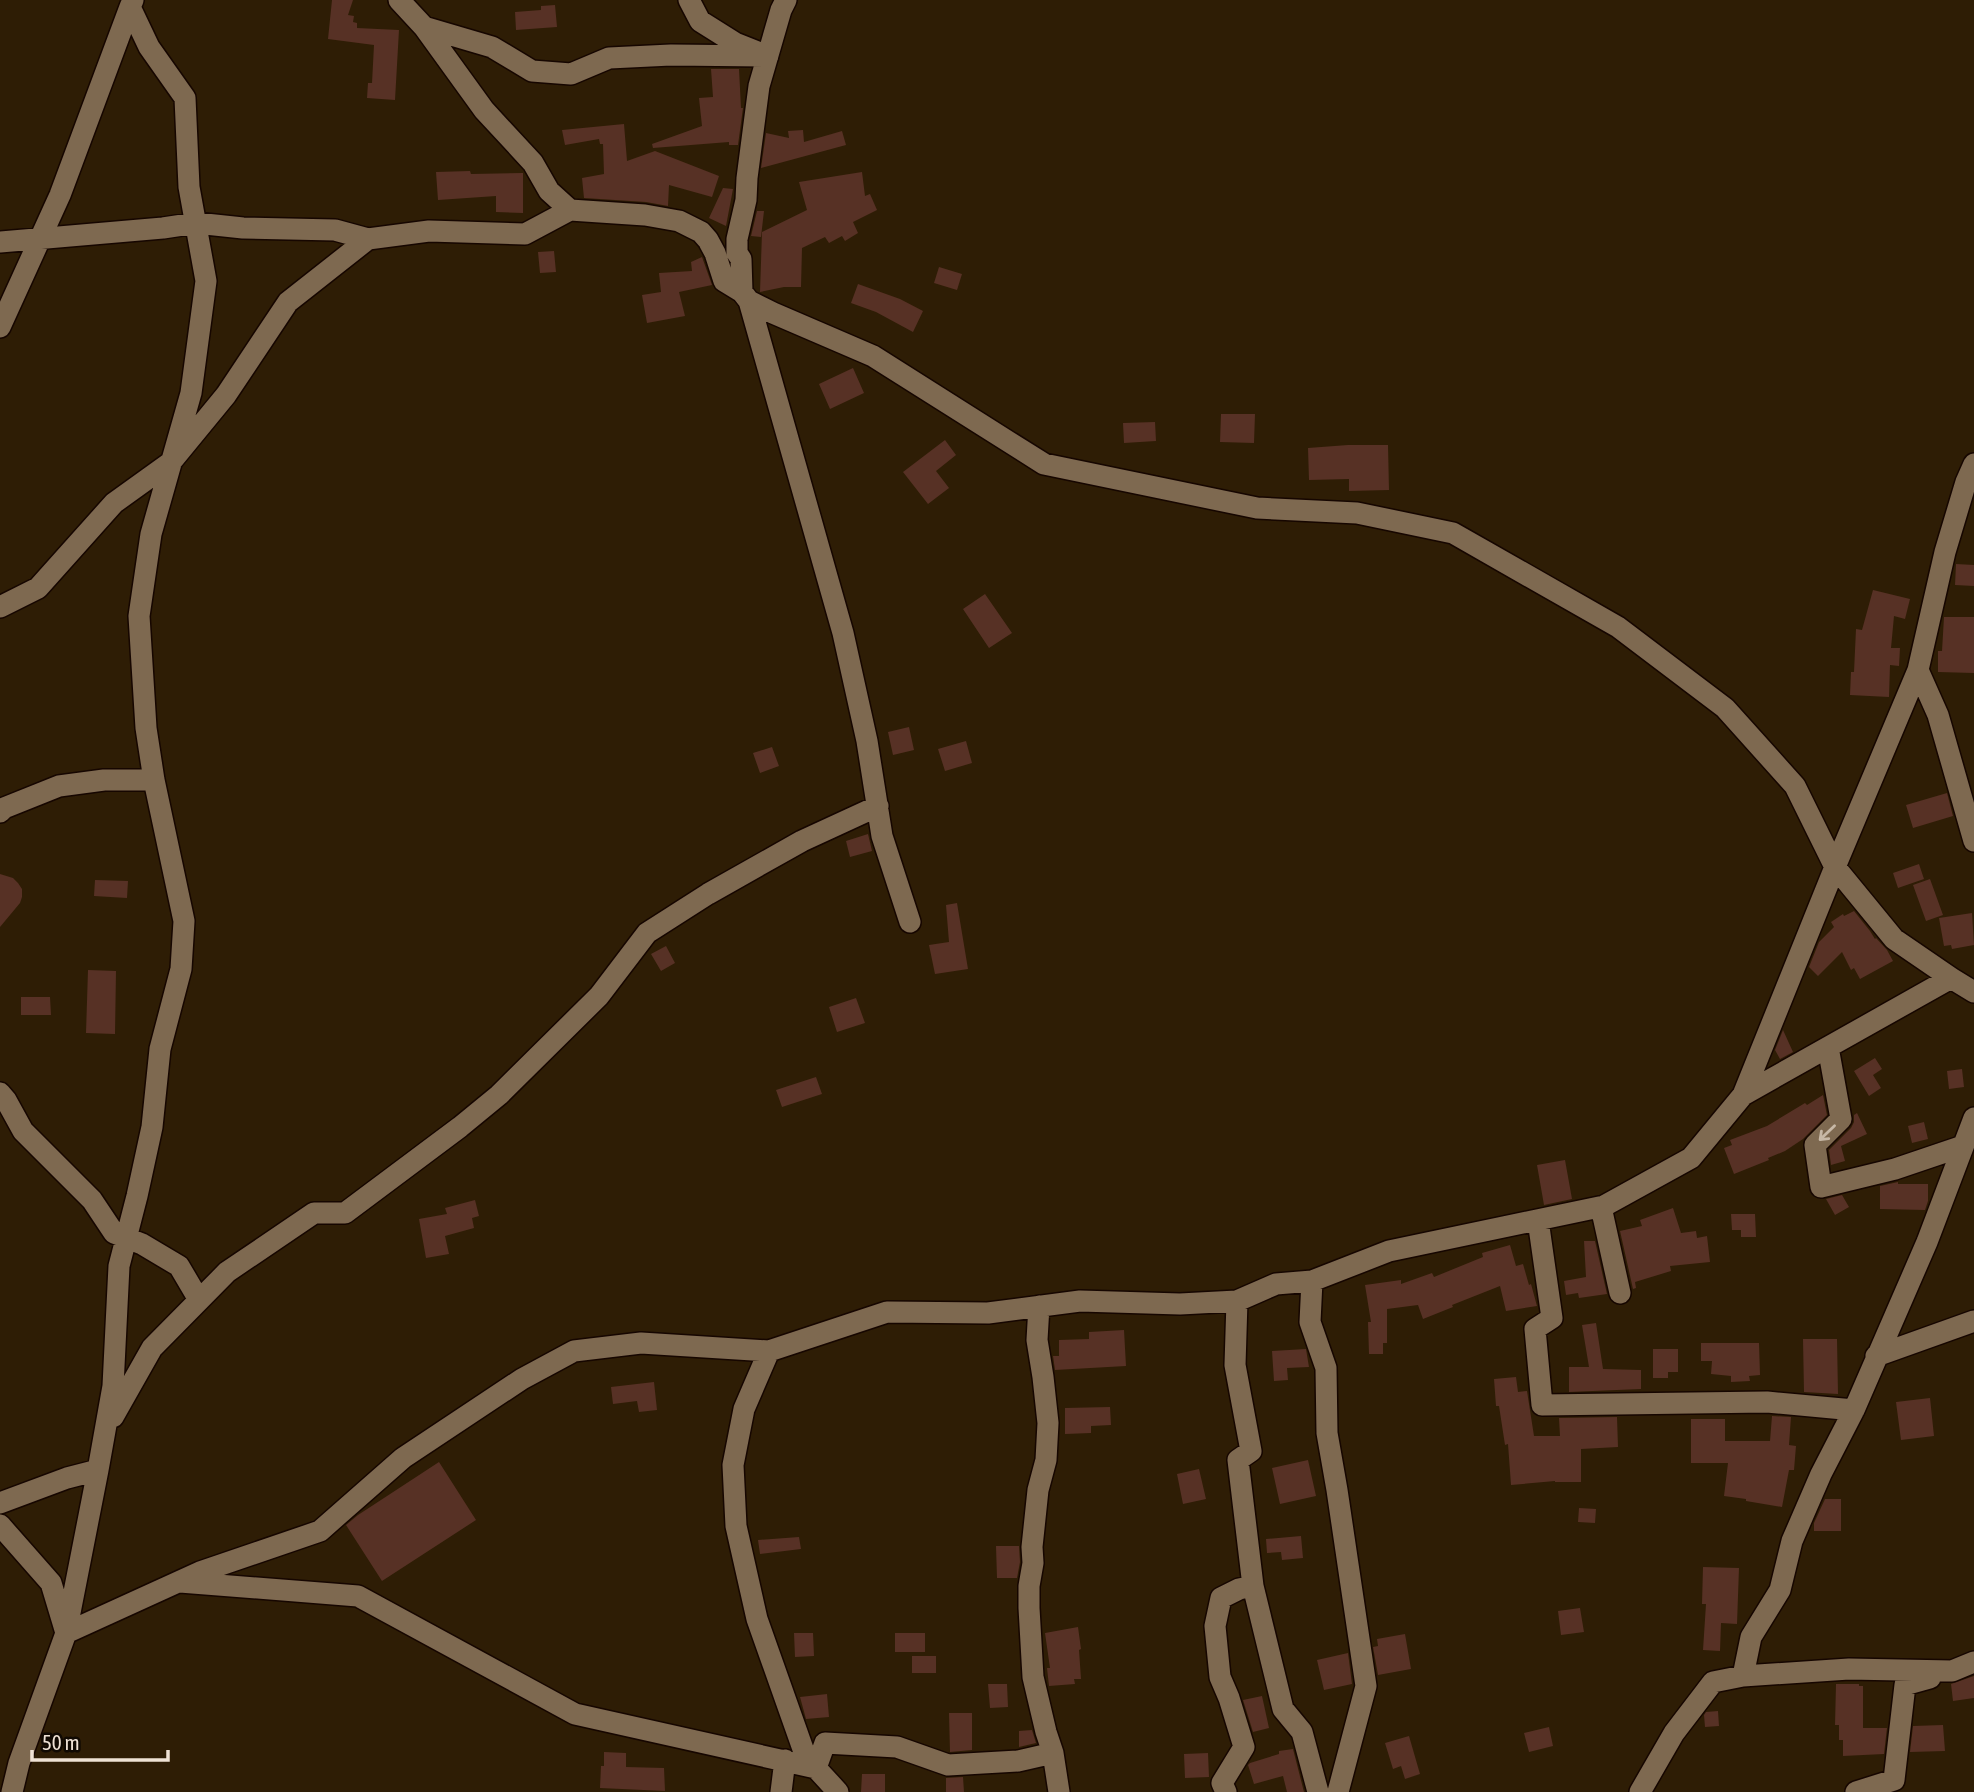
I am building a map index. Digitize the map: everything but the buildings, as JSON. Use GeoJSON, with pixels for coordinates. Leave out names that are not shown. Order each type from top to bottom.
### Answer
{"type":"FeatureCollection","features":[{"type":"Feature","properties":{"kind":"street"},"geometry":{"type":"LineString","coordinates":[[399,0],[424,27],[484,110],[533,163],[548,191],[570,210]]}},
{"type":"Feature","properties":{"kind":"street"},"geometry":{"type":"LineString","coordinates":[[689,0],[700,21],[735,43],[768,56]]}},
{"type":"Feature","properties":{"kind":"street"},"geometry":{"type":"LineString","coordinates":[[786,0],[760,86],[737,253],[741,258],[745,296],[843,633],[867,741],[883,836],[910,922]]}},
{"type":"Feature","properties":{"kind":"street"},"geometry":{"type":"LineString","coordinates":[[12,1792],[9,1759],[66,1633],[113,1386],[118,1266],[152,1127],[160,1049],[181,969],[184,921],[145,728],[139,616],[151,534],[191,393],[206,281],[190,187],[185,98],[149,47],[132,3]]}},
{"type":"Feature","properties":{"kind":"street"},"geometry":{"type":"LineString","coordinates":[[0,327],[60,195],[132,3]]}},
{"type":"Feature","properties":{"kind":"street"},"geometry":{"type":"LineString","coordinates":[[424,27],[492,47],[533,71],[571,74],[609,58],[671,55],[768,56]]}},
{"type":"Feature","properties":{"kind":"street"},"geometry":{"type":"LineString","coordinates":[[0,242],[196,223],[243,228],[335,230],[368,239],[429,231],[526,234],[570,210],[645,215],[678,221],[701,232],[715,253],[724,281],[745,296],[773,313],[873,356],[1044,464],[1257,508],[1357,513],[1453,533],[1618,627],[1726,708],[1795,786],[1835,867],[1894,939],[1974,992]]}},
{"type":"Feature","properties":{"kind":"street"},"geometry":{"type":"LineString","coordinates":[[0,607],[38,588],[114,502],[171,462],[226,395],[288,302],[368,239]]}},
{"type":"Feature","properties":{"kind":"street"},"geometry":{"type":"LineString","coordinates":[[66,1633],[200,1572],[320,1531],[403,1458],[522,1379],[574,1351],[641,1343],[769,1350],[887,1312],[988,1313],[1080,1301],[1180,1304],[1237,1301],[1276,1284],[1312,1281],[1389,1251],[1601,1207],[1690,1158],[1743,1095],[1917,670],[1945,552],[1974,464]]}},
{"type":"Feature","properties":{"kind":"street"},"geometry":{"type":"LineString","coordinates":[[1917,670],[1964,765],[1974,841]]}},
{"type":"Feature","properties":{"kind":"street"},"geometry":{"type":"LineString","coordinates":[[0,812],[59,786],[104,780],[154,780]]}},
{"type":"Feature","properties":{"kind":"street"},"geometry":{"type":"LineString","coordinates":[[105,1431],[152,1348],[227,1272],[314,1213],[345,1213],[460,1127],[499,1095],[599,996],[647,933],[708,894],[802,841],[878,806]]}},
{"type":"Feature","properties":{"kind":"street"},"geometry":{"type":"LineString","coordinates":[[1743,1095],[1951,978]]}},
{"type":"Feature","properties":{"kind":"street"},"geometry":{"type":"LineString","coordinates":[[1828,1047],[1842,1119],[1815,1145],[1821,1187],[1966,1153]]}},
{"type":"Feature","properties":{"kind":"street"},"geometry":{"type":"LineString","coordinates":[[0,1093],[23,1131],[92,1200],[114,1233],[142,1244],[178,1266],[199,1300]]}},
{"type":"Feature","properties":{"kind":"street"},"geometry":{"type":"LineString","coordinates":[[1743,1676],[1751,1637],[1780,1590],[1792,1541],[1821,1474],[1854,1410],[1966,1153],[1974,1118]]}},
{"type":"Feature","properties":{"kind":"street"},"geometry":{"type":"LineString","coordinates":[[1601,1207],[1620,1293]]}},
{"type":"Feature","properties":{"kind":"street"},"geometry":{"type":"LineString","coordinates":[[1538,1220],[1552,1318],[1535,1329],[1542,1405],[1767,1402],[1854,1410]]}},
{"type":"Feature","properties":{"kind":"street"},"geometry":{"type":"LineString","coordinates":[[1312,1281],[1310,1322],[1326,1368],[1327,1433],[1366,1686],[1338,1792]]}},
{"type":"Feature","properties":{"kind":"street"},"geometry":{"type":"LineString","coordinates":[[1237,1301],[1235,1365],[1251,1451],[1238,1460],[1253,1586],[1283,1709],[1302,1732],[1318,1792]]}},
{"type":"Feature","properties":{"kind":"street"},"geometry":{"type":"LineString","coordinates":[[1039,1306],[1037,1340],[1048,1423],[1046,1461],[1038,1490],[1031,1547],[1033,1563],[1029,1608],[1033,1677],[1053,1754],[1059,1792]]}},
{"type":"Feature","properties":{"kind":"street"},"geometry":{"type":"LineString","coordinates":[[1876,1356],[1974,1321]]}},
{"type":"Feature","properties":{"kind":"street"},"geometry":{"type":"LineString","coordinates":[[769,1350],[744,1409],[733,1465],[736,1526],[757,1619],[813,1767],[838,1792]]}},
{"type":"Feature","properties":{"kind":"street"},"geometry":{"type":"LineString","coordinates":[[0,1503],[67,1478],[98,1470]]}},
{"type":"Feature","properties":{"kind":"street"},"geometry":{"type":"LineString","coordinates":[[0,1525],[51,1583],[66,1633]]}},
{"type":"Feature","properties":{"kind":"street"},"geometry":{"type":"LineString","coordinates":[[177,1582],[358,1596],[575,1714],[813,1767]]}},
{"type":"Feature","properties":{"kind":"street"},"geometry":{"type":"LineString","coordinates":[[1226,1792],[1222,1783],[1244,1748],[1220,1677],[1215,1626],[1221,1598],[1239,1589],[1253,1586]]}},
{"type":"Feature","properties":{"kind":"street"},"geometry":{"type":"LineString","coordinates":[[1856,1792],[1894,1780],[1905,1685],[1974,1662]]}},
{"type":"Feature","properties":{"kind":"street"},"geometry":{"type":"LineString","coordinates":[[1640,1792],[1674,1733],[1713,1682],[1743,1676],[1849,1669],[1952,1671]]}},
{"type":"Feature","properties":{"kind":"street"},"geometry":{"type":"LineString","coordinates":[[813,1767],[825,1743],[897,1748],[948,1765],[1018,1761],[1053,1754]]}},
{"type":"Feature","properties":{"kind":"street"},"geometry":{"type":"LineString","coordinates":[[781,1792],[785,1760]]}}]}
